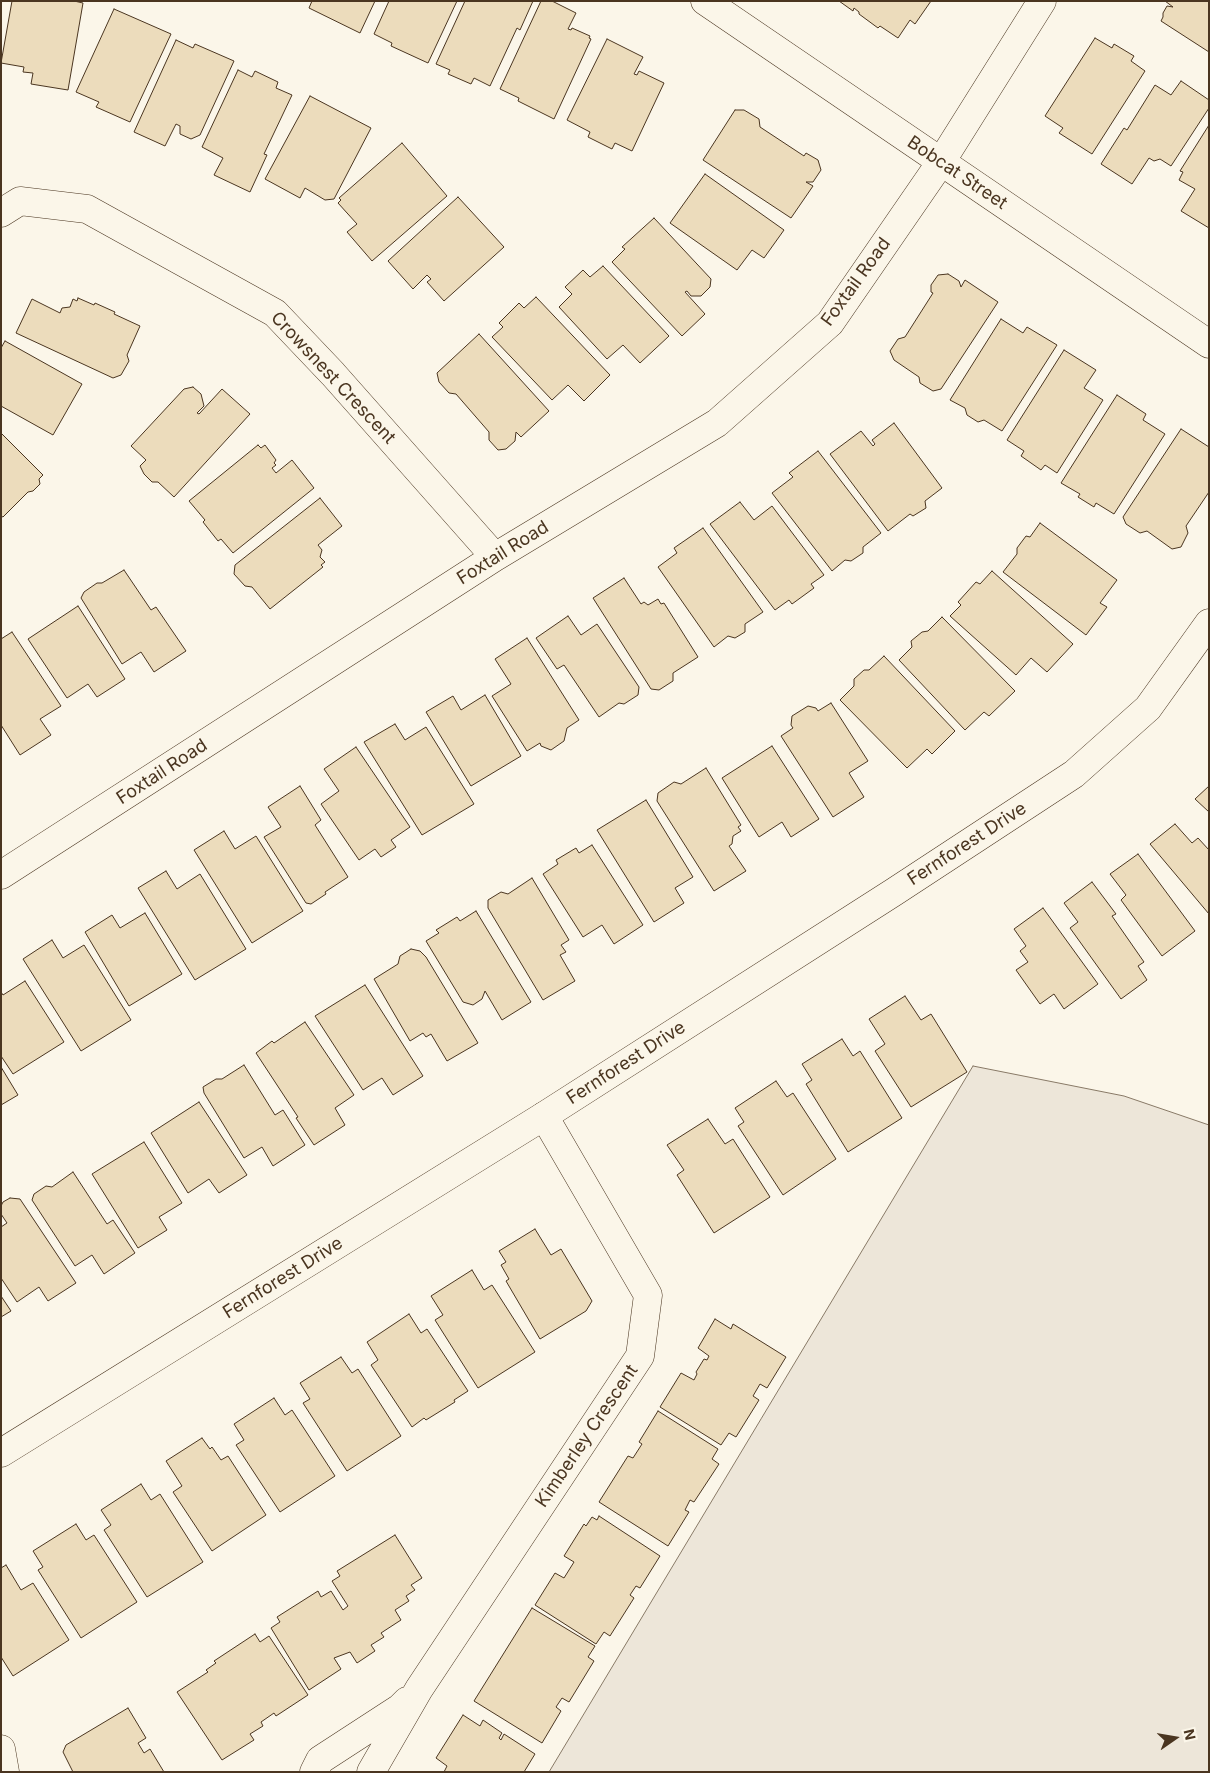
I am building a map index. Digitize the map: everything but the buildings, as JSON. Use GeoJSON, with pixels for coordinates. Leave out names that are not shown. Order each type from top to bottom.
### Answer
{"type":"FeatureCollection","features":[{"type":"Feature","properties":{"kind":"street","name":"Bobcat Street"},"geometry":{"type":"LineString","coordinates":[[706,1],[1209,344]]}},
{"type":"Feature","properties":{"kind":"street","name":"Foxtail Road"},"geometry":{"type":"LineString","coordinates":[[1,875],[496,557],[717,423],[830,323],[941,162],[1042,1]]}},
{"type":"Feature","properties":{"kind":"street","name":"Crowsnest Crescent"},"geometry":{"type":"LineString","coordinates":[[1,213],[20,201],[87,209],[275,313],[333,374],[496,557]]}},
{"type":"Feature","properties":{"kind":"street","name":"Fernforest Drive"},"geometry":{"type":"LineString","coordinates":[[1,1453],[544,1116],[1074,774],[1148,708],[1209,623]]}},
{"type":"Feature","properties":{"kind":"street","name":"Kimberley Crescent"},"geometry":{"type":"LineString","coordinates":[[371,1772],[419,1689],[640,1356],[648,1295],[544,1116]]}},
{"type":"Feature","properties":{"kind":"street","name":"Kimberley Crescent"},"geometry":{"type":"LineString","coordinates":[[314,1772],[320,1760],[400,1708],[419,1689]]}},
{"type":"Feature","properties":{"kind":"street"},"geometry":{"type":"LineString","coordinates":[[1,1749],[5,1772]]}},
{"type":"Feature","properties":{"kind":"shaded area"},"geometry":{"type":"Polygon","coordinates":[[[973,1066],[1124,1096],[1209,1125],[1209,1772],[549,1772],[973,1066]]]}}]}
